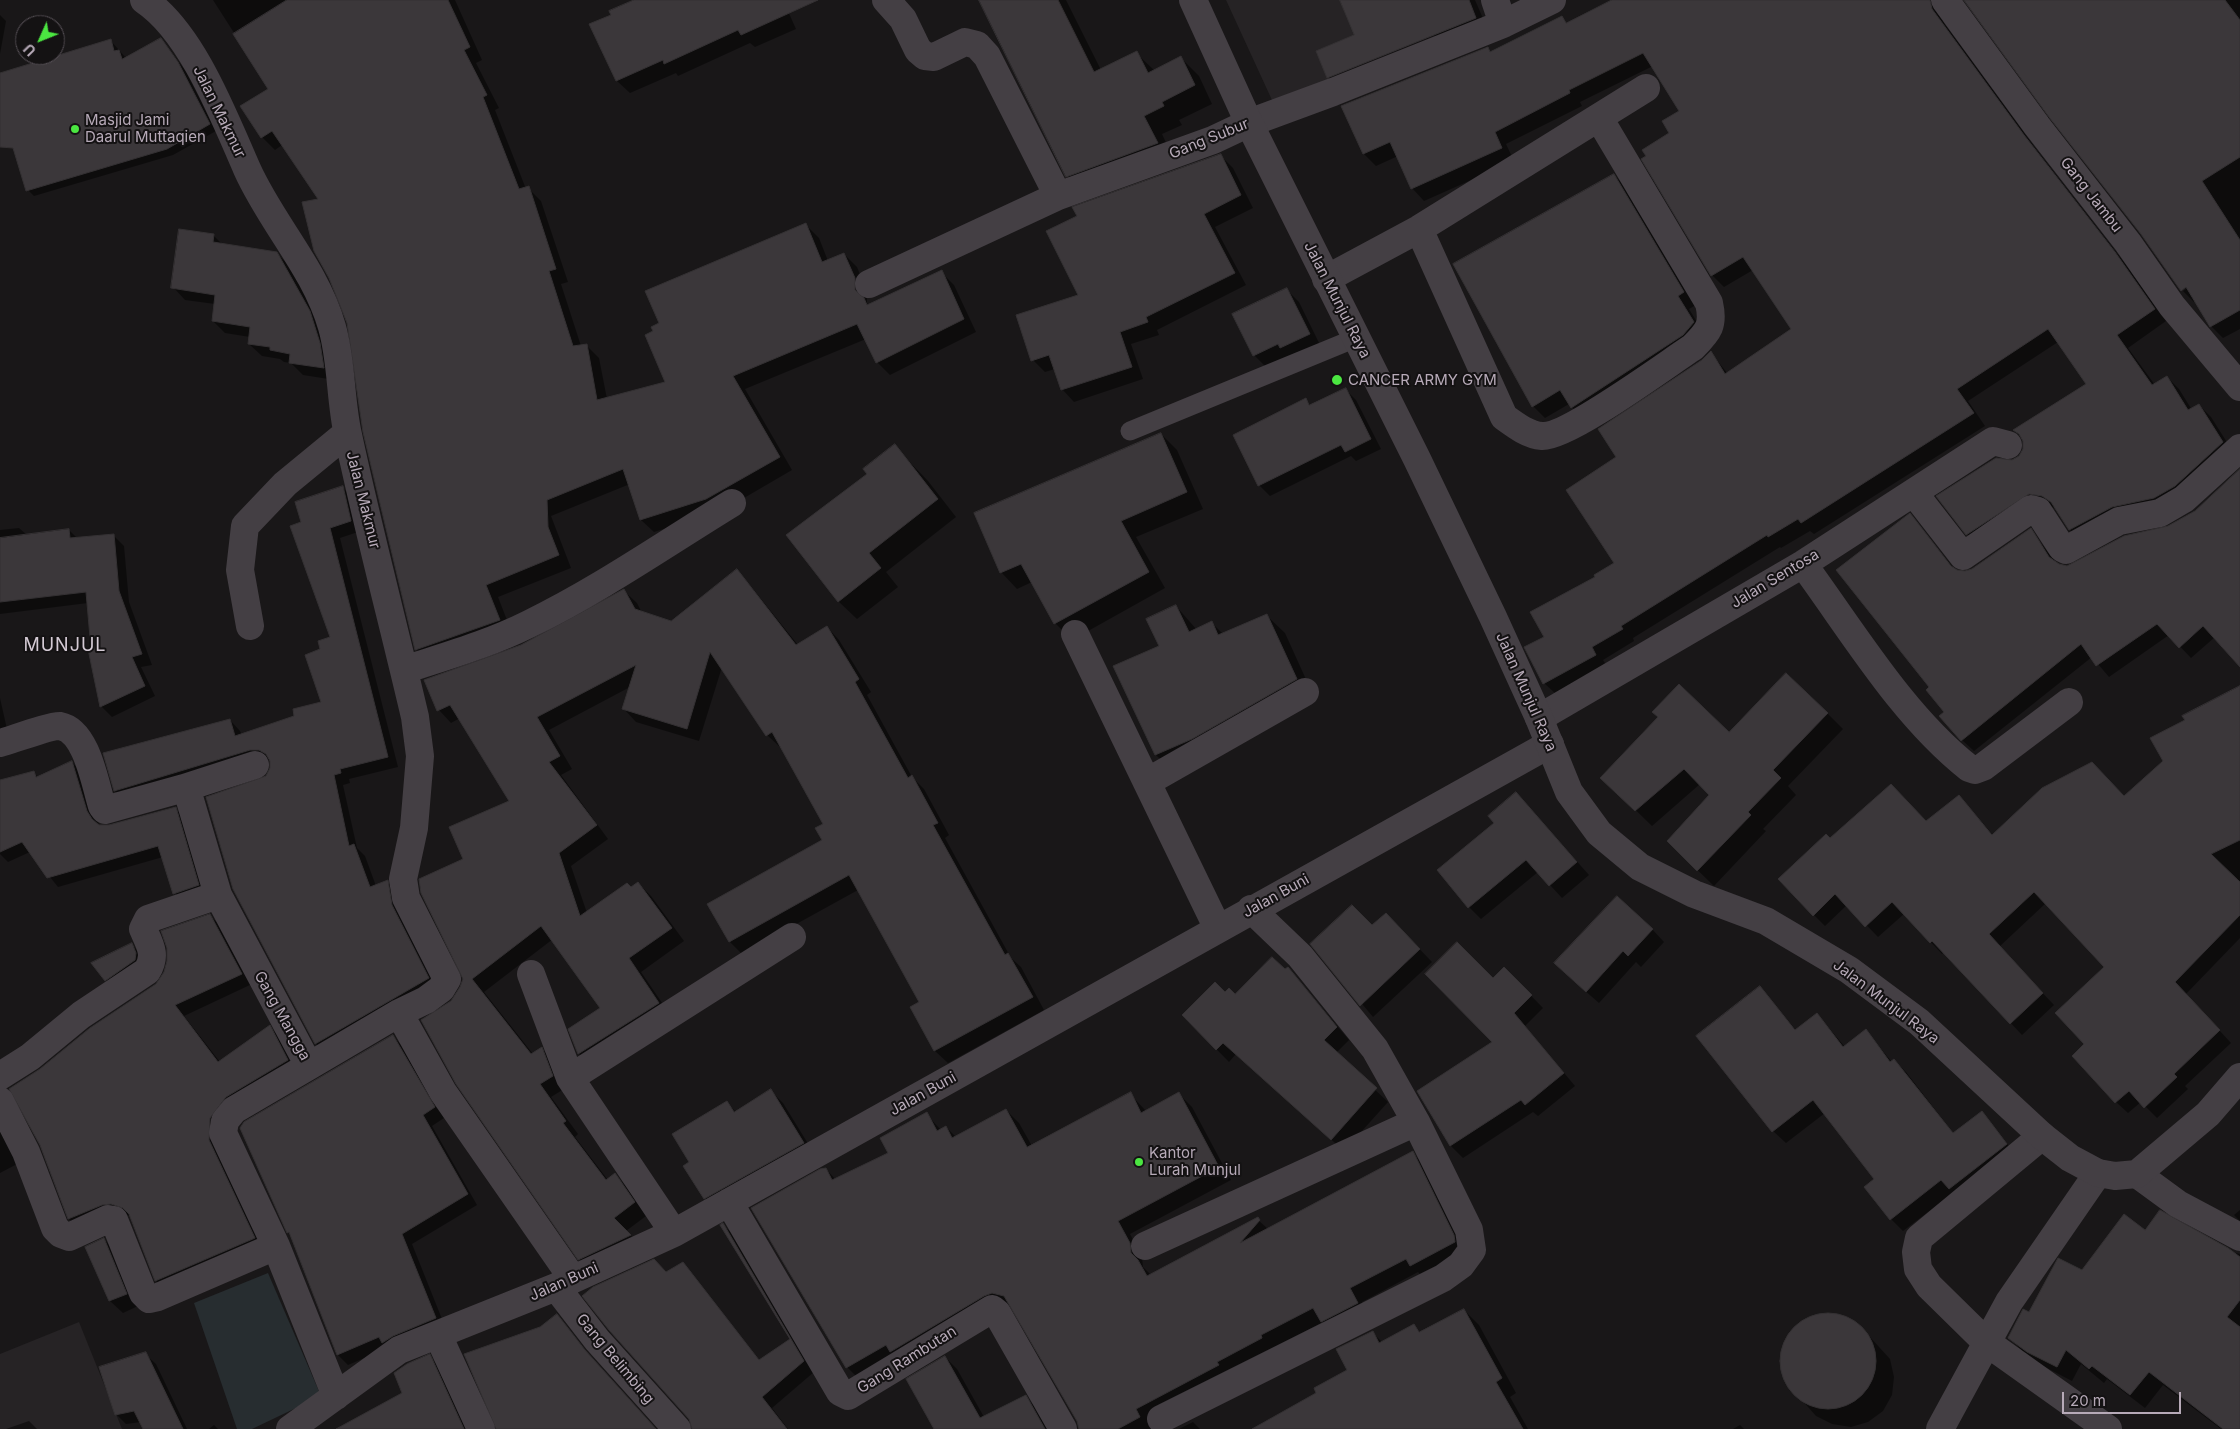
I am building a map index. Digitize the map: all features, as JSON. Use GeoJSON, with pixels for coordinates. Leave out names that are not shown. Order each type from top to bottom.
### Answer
{"type":"FeatureCollection","features":[{"type":"Feature","properties":{"kind":"street","name":"Jalan Makmur"},"geometry":{"type":"LineString","coordinates":[[144,0],[155,7],[173,27],[198,66],[251,179],[318,293],[332,327],[347,433],[415,717],[420,756],[414,828],[404,878],[406,898],[447,979],[442,989],[426,1000],[399,1013]]}},
{"type":"Feature","properties":{"kind":"street"},"geometry":{"type":"LineString","coordinates":[[886,0],[903,19],[918,50],[925,56],[934,57],[965,42],[977,45],[987,56],[1058,196]]}},
{"type":"Feature","properties":{"kind":"street","name":"Jalan Munjul Raya"},"geometry":{"type":"LineString","coordinates":[[1193,0],[1249,123],[1422,468],[1539,718],[1569,792],[1599,833],[1640,868],[1694,894],[1766,921],[1849,970],[1918,1022],[2042,1136],[2070,1158],[2098,1173]]}},
{"type":"Feature","properties":{"kind":"street","name":"Gang Subur"},"geometry":{"type":"LineString","coordinates":[[868,284],[1058,196],[1212,140],[1249,123],[1333,92],[1499,12],[1552,0]]}},
{"type":"Feature","properties":{"kind":"street","name":"Gang Jambu"},"geometry":{"type":"LineString","coordinates":[[1945,0],[2037,126],[2128,243],[2172,306],[2240,387]]}},
{"type":"Feature","properties":{"kind":"street"},"geometry":{"type":"LineString","coordinates":[[1326,279],[1419,229],[1646,88]]}},
{"type":"Feature","properties":{"kind":"street"},"geometry":{"type":"LineString","coordinates":[[1419,229],[1504,417],[1519,428],[1542,436],[1570,428],[1693,347],[1707,333],[1713,318],[1709,302],[1599,118]]}},
{"type":"Feature","properties":{"kind":"street"},"geometry":{"type":"LineString","coordinates":[[250,626],[240,570],[245,526],[285,484],[347,433]]}},
{"type":"Feature","properties":{"kind":"street","name":"Jalan Sentosa"},"geometry":{"type":"LineString","coordinates":[[1539,718],[1803,564],[1993,441],[2008,445]]}},
{"type":"Feature","properties":{"kind":"street"},"geometry":{"type":"LineString","coordinates":[[1914,493],[1963,556],[2031,509],[2038,511],[2062,548],[2066,550],[2119,521],[2160,513],[2184,499],[2240,448]]}},
{"type":"Feature","properties":{"kind":"street"},"geometry":{"type":"LineString","coordinates":[[404,670],[469,649],[529,624],[595,587],[732,503]]}},
{"type":"Feature","properties":{"kind":"street"},"geometry":{"type":"LineString","coordinates":[[1803,564],[1904,701],[1934,737],[1969,768],[1975,770],[1983,767],[2069,702]]}},
{"type":"Feature","properties":{"kind":"street"},"geometry":{"type":"LineString","coordinates":[[1075,634],[1218,929]]}},
{"type":"Feature","properties":{"kind":"street"},"geometry":{"type":"LineString","coordinates":[[1147,782],[1305,692]]}},
{"type":"Feature","properties":{"kind":"street"},"geometry":{"type":"LineString","coordinates":[[0,743],[59,726],[71,731],[84,747],[102,806],[105,810],[184,788],[255,765]]}},
{"type":"Feature","properties":{"kind":"street","name":"Jalan Buni"},"geometry":{"type":"LineString","coordinates":[[290,1429],[399,1350],[564,1283],[674,1233],[1251,909],[1550,744]]}},
{"type":"Feature","properties":{"kind":"street","name":"Gang Mangga"},"geometry":{"type":"LineString","coordinates":[[184,788],[189,794],[218,895],[309,1066],[399,1013]]}},
{"type":"Feature","properties":{"kind":"street"},"geometry":{"type":"LineString","coordinates":[[0,1076],[30,1057],[81,1015],[147,971],[152,964],[154,952],[143,929],[148,919],[218,895]]}},
{"type":"Feature","properties":{"kind":"street"},"geometry":{"type":"LineString","coordinates":[[1161,1419],[1369,1317],[1443,1278],[1461,1265],[1472,1250],[1470,1230],[1416,1122],[1375,1049],[1300,956],[1251,909]]}},
{"type":"Feature","properties":{"kind":"street"},"geometry":{"type":"LineString","coordinates":[[570,1078],[792,937]]}},
{"type":"Feature","properties":{"kind":"street"},"geometry":{"type":"LineString","coordinates":[[531,974],[570,1078],[674,1233]]}},
{"type":"Feature","properties":{"kind":"street"},"geometry":{"type":"LineString","coordinates":[[399,1013],[443,1092],[564,1283]]}},
{"type":"Feature","properties":{"kind":"street"},"geometry":{"type":"LineString","coordinates":[[309,1066],[234,1110],[225,1121],[223,1133],[276,1246],[336,1396]]}},
{"type":"Feature","properties":{"kind":"street"},"geometry":{"type":"LineString","coordinates":[[1940,1429],[2009,1302],[2098,1173],[2114,1176],[2137,1174],[2208,1114],[2240,1077]]}},
{"type":"Feature","properties":{"kind":"street"},"geometry":{"type":"LineString","coordinates":[[0,1101],[26,1152],[55,1228],[61,1234],[69,1237],[108,1219],[114,1220],[143,1292],[149,1299],[158,1298],[276,1246]]}},
{"type":"Feature","properties":{"kind":"street"},"geometry":{"type":"LineString","coordinates":[[1145,1246],[1416,1122]]}},
{"type":"Feature","properties":{"kind":"street"},"geometry":{"type":"LineString","coordinates":[[2042,1136],[1920,1238],[1916,1252],[1918,1269],[1929,1286],[1986,1342],[2108,1429]]}},
{"type":"Feature","properties":{"kind":"street"},"geometry":{"type":"LineString","coordinates":[[2137,1174],[2178,1204],[2240,1237]]}},
{"type":"Feature","properties":{"kind":"street","name":"Gang Rambutan"},"geometry":{"type":"LineString","coordinates":[[729,1202],[844,1396],[848,1396],[992,1309],[997,1313],[1064,1429]]}},
{"type":"Feature","properties":{"kind":"street","name":"Gang Belimbing"},"geometry":{"type":"LineString","coordinates":[[564,1283],[597,1340],[677,1429]]}},
{"type":"Feature","properties":{"kind":"street"},"geometry":{"type":"LineString","coordinates":[[438,1335],[481,1429]]}},
{"type":"Feature","properties":{"kind":"lane"},"geometry":{"type":"LineString","coordinates":[[1130,431],[1356,338]]}},
{"type":"Feature","properties":{"kind":"shaded area"},"geometry":{"type":"Polygon","coordinates":[[[1226,0],[1418,0],[1440,47],[1277,111],[1226,0]]]}},
{"type":"Feature","properties":{"kind":"shaded area"},"geometry":{"type":"Polygon","coordinates":[[[268,1273],[321,1396],[252,1429],[237,1429],[194,1303],[268,1273]]]}},
{"type":"Feature","properties":{"kind":"shaded area"},"geometry":{"type":"Polygon","coordinates":[[[79,1322],[122,1429],[0,1429],[0,1354],[79,1322]]]}},
{"type":"Feature","properties":{"kind":"building"},"geometry":{"type":"Polygon","coordinates":[[[287,0],[448,0],[470,47],[464,50],[487,95],[483,97],[519,189],[529,186],[556,269],[549,271],[573,346],[587,344],[597,400],[665,382],[645,335],[653,331],[651,327],[659,323],[645,291],[806,223],[822,262],[844,253],[855,278],[855,290],[864,298],[867,305],[942,270],[964,319],[876,363],[857,324],[733,376],[780,457],[706,499],[640,520],[623,469],[547,500],[548,527],[559,555],[486,585],[500,620],[415,650],[363,432],[347,323],[329,278],[314,251],[302,202],[318,199],[272,131],[261,138],[240,106],[268,89],[233,34],[287,0]]]}},
{"type":"Feature","properties":{"kind":"building"},"geometry":{"type":"Polygon","coordinates":[[[634,0],[818,0],[741,35],[738,30],[664,64],[663,60],[616,81],[589,24],[611,15],[609,11],[634,0]]]}},
{"type":"Feature","properties":{"kind":"building"},"geometry":{"type":"Polygon","coordinates":[[[979,0],[1058,0],[1094,72],[1137,51],[1148,73],[1181,56],[1195,85],[1162,102],[1164,106],[1144,116],[1158,143],[1066,177],[979,0]]]}},
{"type":"Feature","properties":{"kind":"building"},"geometry":{"type":"Polygon","coordinates":[[[1340,0],[1469,0],[1476,18],[1327,78],[1316,51],[1354,35],[1340,0]]]}},
{"type":"Feature","properties":{"kind":"building"},"geometry":{"type":"Polygon","coordinates":[[[1612,0],[1930,0],[1932,9],[2024,135],[2115,252],[2155,309],[2117,335],[2152,385],[2167,376],[2188,410],[2199,404],[2223,442],[2175,486],[2154,498],[2112,507],[2069,530],[2051,502],[2042,496],[2029,494],[1966,535],[1936,496],[1996,458],[2012,460],[2019,456],[2023,449],[2023,441],[2019,434],[2013,430],[2086,384],[2048,329],[1957,389],[1974,413],[1801,523],[1798,519],[1768,537],[1767,535],[1621,626],[1623,629],[1592,647],[1596,655],[1543,684],[1524,647],[1544,637],[1530,612],[1595,577],[1594,575],[1614,563],[1566,490],[1616,457],[1598,429],[1702,360],[1711,351],[1725,374],[1791,329],[1743,257],[1711,276],[1641,159],[1646,156],[1642,150],[1669,133],[1662,121],[1679,111],[1643,53],[1569,90],[1570,93],[1495,132],[1502,148],[1411,189],[1390,142],[1363,154],[1341,106],[1488,47],[1490,52],[1562,16],[1566,23],[1612,0]]]}},
{"type":"Feature","properties":{"kind":"building"},"geometry":{"type":"Polygon","coordinates":[[[1964,0],[2225,0],[2240,20],[2240,157],[2202,181],[2240,240],[2240,310],[2210,327],[2186,287],[2181,291],[2141,234],[2049,117],[1964,0]]]}},
{"type":"Feature","properties":{"kind":"building","name":"Masjid Jami Daarul Muttaqien"},"geometry":{"type":"Polygon","coordinates":[[[161,38],[178,62],[210,124],[167,149],[26,191],[13,148],[0,147],[0,73],[26,65],[65,65],[65,53],[111,39],[114,51],[119,50],[122,59],[161,38]]]}},
{"type":"Feature","properties":{"kind":"building"},"geometry":{"type":"Polygon","coordinates":[[[1221,154],[1241,195],[1204,214],[1235,273],[1146,317],[1148,322],[1120,332],[1132,367],[1061,390],[1049,355],[1031,361],[1016,315],[1078,295],[1046,231],[1077,216],[1072,207],[1221,154]]]}},
{"type":"Feature","properties":{"kind":"building"},"geometry":{"type":"Polygon","coordinates":[[[1614,174],[1684,292],[1678,296],[1694,322],[1683,335],[1571,408],[1560,390],[1532,407],[1453,264],[1614,174]]]}},
{"type":"Feature","properties":{"kind":"building"},"geometry":{"type":"Polygon","coordinates":[[[179,229],[214,234],[213,242],[277,252],[310,311],[320,343],[324,368],[289,363],[290,354],[270,350],[270,347],[248,344],[250,327],[212,321],[215,295],[171,288],[179,229]]]}},
{"type":"Feature","properties":{"kind":"building"},"geometry":{"type":"Polygon","coordinates":[[[1287,288],[1310,334],[1280,348],[1278,344],[1253,356],[1232,314],[1287,288]]]}},
{"type":"Feature","properties":{"kind":"building"},"geometry":{"type":"Polygon","coordinates":[[[1346,388],[1371,439],[1345,452],[1341,445],[1258,486],[1233,435],[1306,398],[1309,405],[1346,388]]]}},
{"type":"Feature","properties":{"kind":"building"},"geometry":{"type":"Polygon","coordinates":[[[1161,433],[1187,492],[1121,521],[1149,572],[1054,624],[1021,564],[1000,573],[974,513],[1161,433]]]}},
{"type":"Feature","properties":{"kind":"building"},"geometry":{"type":"Polygon","coordinates":[[[895,444],[938,499],[869,553],[881,568],[838,602],[786,535],[867,474],[863,469],[895,444]]]}},
{"type":"Feature","properties":{"kind":"building"},"geometry":{"type":"Polygon","coordinates":[[[2240,469],[2240,667],[2203,626],[2179,648],[2157,624],[2096,666],[2081,644],[1961,741],[1939,716],[1944,712],[1926,690],[1929,687],[1836,570],[1910,513],[1951,566],[1957,570],[1965,571],[1972,569],[2031,528],[2049,557],[2059,564],[2067,566],[2124,536],[2168,526],[2195,511],[2240,469]]]}},
{"type":"Feature","properties":{"kind":"building"},"geometry":{"type":"Polygon","coordinates":[[[343,486],[351,521],[330,528],[388,757],[340,769],[341,773],[334,775],[349,846],[354,844],[370,887],[388,880],[392,905],[429,978],[315,1044],[233,889],[206,797],[266,776],[270,768],[270,761],[266,754],[259,750],[250,750],[114,791],[103,753],[230,719],[235,736],[294,716],[293,709],[321,702],[305,655],[320,649],[318,641],[330,637],[290,526],[301,522],[295,502],[343,486]]]}},
{"type":"Feature","properties":{"kind":"building"},"geometry":{"type":"Polygon","coordinates":[[[69,529],[70,538],[114,534],[119,591],[142,654],[132,657],[145,686],[100,707],[88,649],[91,649],[86,592],[0,602],[0,538],[69,529]]]}},
{"type":"Feature","properties":{"kind":"building"},"geometry":{"type":"Polygon","coordinates":[[[737,569],[796,645],[827,626],[859,679],[855,682],[908,778],[912,775],[938,823],[933,825],[1005,955],[1008,953],[1033,997],[934,1051],[910,1007],[919,1002],[849,875],[729,942],[707,904],[822,840],[815,828],[823,824],[772,732],[766,736],[710,652],[687,729],[622,709],[636,665],[537,717],[560,756],[549,762],[597,825],[559,853],[580,916],[627,883],[631,887],[638,882],[672,928],[629,958],[659,1003],[578,1054],[568,1029],[600,1008],[541,926],[472,979],[531,1054],[542,1047],[553,1076],[540,1084],[566,1121],[563,1123],[606,1180],[615,1173],[635,1202],[614,1218],[631,1235],[578,1260],[456,1084],[421,1020],[451,1001],[463,979],[421,893],[419,879],[463,859],[449,827],[509,801],[450,705],[437,711],[424,680],[521,645],[624,589],[635,609],[671,621],[737,569]]]}},
{"type":"Feature","properties":{"kind":"building"},"geometry":{"type":"Polygon","coordinates":[[[1176,605],[1189,632],[1212,621],[1218,635],[1267,614],[1297,679],[1192,739],[1155,755],[1113,666],[1159,646],[1146,619],[1176,605]]]}},
{"type":"Feature","properties":{"kind":"building"},"geometry":{"type":"Polygon","coordinates":[[[1786,673],[1828,713],[1773,770],[1781,778],[1748,812],[1751,815],[1697,871],[1667,841],[1709,795],[1684,769],[1635,811],[1600,778],[1658,717],[1652,712],[1679,684],[1729,732],[1786,673]]]}},
{"type":"Feature","properties":{"kind":"building"},"geometry":{"type":"Polygon","coordinates":[[[2240,686],[2240,840],[2211,854],[2240,882],[2240,915],[2175,982],[2220,1030],[2174,1074],[2177,1077],[2144,1108],[2129,1091],[2115,1103],[2072,1056],[2084,1044],[2055,1013],[2104,967],[2034,892],[1989,934],[2043,993],[2010,1024],[1932,941],[1930,943],[1892,902],[1865,927],[1835,894],[1813,916],[1778,879],[1826,834],[1830,838],[1891,784],[1926,821],[1959,795],[1992,835],[2042,788],[2092,762],[2124,796],[2163,761],[2150,738],[2185,720],[2182,716],[2240,686]]]}},
{"type":"Feature","properties":{"kind":"building"},"geometry":{"type":"Polygon","coordinates":[[[72,761],[87,811],[99,825],[109,825],[176,807],[199,885],[173,894],[158,846],[47,878],[22,842],[0,852],[0,780],[34,771],[36,777],[72,761]]]}},
{"type":"Feature","properties":{"kind":"building"},"geometry":{"type":"Polygon","coordinates":[[[1516,792],[1577,862],[1549,886],[1526,860],[1468,908],[1437,870],[1494,823],[1488,816],[1516,792]]]}},
{"type":"Feature","properties":{"kind":"building"},"geometry":{"type":"Polygon","coordinates":[[[1617,896],[1653,929],[1628,956],[1623,951],[1586,992],[1554,963],[1617,896]]]}},
{"type":"Feature","properties":{"kind":"building"},"geometry":{"type":"Polygon","coordinates":[[[1352,905],[1372,925],[1386,913],[1420,949],[1360,1006],[1310,944],[1352,905]]]}},
{"type":"Feature","properties":{"kind":"building"},"geometry":{"type":"Polygon","coordinates":[[[210,914],[242,974],[175,1005],[218,1062],[270,1025],[288,1060],[226,1097],[210,1118],[209,1140],[255,1238],[155,1281],[129,1214],[123,1208],[111,1204],[102,1205],[68,1219],[40,1145],[9,1089],[40,1069],[90,1028],[156,984],[164,972],[167,961],[167,948],[161,931],[210,914]]]}},
{"type":"Feature","properties":{"kind":"building"},"geometry":{"type":"Polygon","coordinates":[[[1457,942],[1493,978],[1504,967],[1532,995],[1514,1013],[1564,1073],[1525,1105],[1521,1100],[1450,1146],[1417,1091],[1492,1042],[1425,974],[1457,942]]]}},
{"type":"Feature","properties":{"kind":"building"},"geometry":{"type":"Polygon","coordinates":[[[132,943],[136,953],[135,960],[105,981],[91,963],[132,943]]]}},
{"type":"Feature","properties":{"kind":"building"},"geometry":{"type":"Polygon","coordinates":[[[1272,957],[1285,969],[1288,967],[1337,1027],[1324,1040],[1377,1088],[1331,1140],[1223,1043],[1216,1050],[1182,1015],[1215,982],[1225,992],[1229,988],[1235,994],[1272,957]]]}},
{"type":"Feature","properties":{"kind":"building"},"geometry":{"type":"Polygon","coordinates":[[[1760,986],[1795,1030],[1817,1013],[1843,1047],[1866,1029],[1890,1062],[1894,1059],[1953,1133],[1982,1111],[2007,1144],[1949,1189],[1941,1180],[1890,1220],[1864,1187],[1874,1179],[1813,1100],[1772,1132],[1696,1036],[1760,986]]]}},
{"type":"Feature","properties":{"kind":"building"},"geometry":{"type":"Polygon","coordinates":[[[393,1035],[435,1107],[423,1115],[468,1194],[402,1234],[436,1318],[393,1336],[382,1343],[379,1337],[337,1355],[289,1232],[287,1233],[240,1128],[244,1122],[393,1035]]]}},
{"type":"Feature","properties":{"kind":"building"},"geometry":{"type":"Polygon","coordinates":[[[771,1089],[804,1143],[704,1199],[683,1166],[689,1162],[672,1134],[727,1101],[734,1112],[771,1089]]]}},
{"type":"Feature","properties":{"kind":"building"},"geometry":{"type":"Polygon","coordinates":[[[1131,1092],[1141,1113],[1179,1092],[1219,1167],[1118,1221],[1130,1243],[1131,1253],[1138,1260],[1147,1276],[1258,1217],[1260,1220],[1240,1243],[1413,1151],[1454,1235],[1455,1242],[1410,1266],[1406,1259],[1350,1288],[1358,1303],[1321,1322],[1313,1308],[1261,1335],[1262,1338],[1217,1362],[1219,1365],[1136,1409],[1140,1417],[1118,1429],[1079,1429],[1077,1421],[1004,1296],[992,1293],[984,1296],[890,1352],[886,1345],[846,1368],[751,1208],[820,1169],[826,1168],[832,1180],[888,1153],[880,1138],[927,1112],[937,1131],[946,1126],[952,1138],[1006,1109],[1027,1147],[1131,1092]]]}},
{"type":"Feature","properties":{"kind":"building"},"geometry":{"type":"Polygon","coordinates":[[[2160,1210],[2228,1248],[2240,1257],[2240,1300],[2227,1317],[2240,1327],[2240,1429],[2223,1429],[2149,1372],[2130,1395],[2092,1366],[2089,1369],[2066,1350],[2057,1367],[2027,1352],[2008,1338],[2023,1309],[2029,1312],[2058,1258],[2082,1270],[2124,1214],[2145,1230],[2160,1210]]]}},
{"type":"Feature","properties":{"kind":"building"},"geometry":{"type":"Polygon","coordinates":[[[723,1223],[804,1361],[762,1397],[787,1429],[692,1429],[689,1419],[609,1330],[582,1296],[593,1287],[654,1259],[666,1272],[683,1262],[759,1360],[790,1339],[720,1225],[723,1223]]]}},
{"type":"Feature","properties":{"kind":"building"},"geometry":{"type":"Polygon","coordinates":[[[104,1238],[127,1294],[109,1301],[85,1247],[104,1238]]]}},
{"type":"Feature","properties":{"kind":"building"},"geometry":{"type":"Polygon","coordinates":[[[1464,1309],[1502,1378],[1496,1382],[1523,1429],[1252,1429],[1316,1393],[1314,1388],[1347,1370],[1336,1349],[1373,1331],[1379,1343],[1414,1324],[1419,1332],[1464,1309]]]}},
{"type":"Feature","properties":{"kind":"building"},"geometry":{"type":"Polygon","coordinates":[[[1828,1313],[1846,1317],[1862,1327],[1872,1343],[1876,1361],[1872,1379],[1862,1395],[1846,1405],[1828,1409],[1810,1405],[1794,1395],[1784,1379],[1780,1361],[1784,1343],[1794,1327],[1810,1317],[1828,1313]]]}},
{"type":"Feature","properties":{"kind":"building"},"geometry":{"type":"Polygon","coordinates":[[[557,1314],[585,1350],[656,1429],[496,1429],[464,1354],[540,1327],[557,1314]]]}},
{"type":"Feature","properties":{"kind":"building"},"geometry":{"type":"Polygon","coordinates":[[[146,1352],[183,1429],[143,1429],[134,1411],[115,1415],[99,1367],[146,1352]]]}},
{"type":"Feature","properties":{"kind":"building"},"geometry":{"type":"Polygon","coordinates":[[[430,1354],[464,1429],[336,1429],[402,1393],[394,1373],[407,1364],[430,1354]]]}},
{"type":"Feature","properties":{"kind":"building"},"geometry":{"type":"Polygon","coordinates":[[[945,1356],[980,1418],[1026,1395],[1045,1429],[934,1429],[906,1379],[945,1356]]]}},
{"type":"Feature","properties":{"kind":"place","name":"Masjid Jami Daarul Muttaqien"},"geometry":{"type":"Point","coordinates":[75,129]}},
{"type":"Feature","properties":{"kind":"place","name":"CANCER ARMY GYM"},"geometry":{"type":"Point","coordinates":[1337,380]}},
{"type":"Feature","properties":{"kind":"place","name":"Kantor Lurah Munjul"},"geometry":{"type":"Point","coordinates":[1139,1162]}},
{"type":"Feature","properties":{"kind":"district","name":"MUNJUL"},"geometry":{"type":"Point","coordinates":[65,646]}}]}
